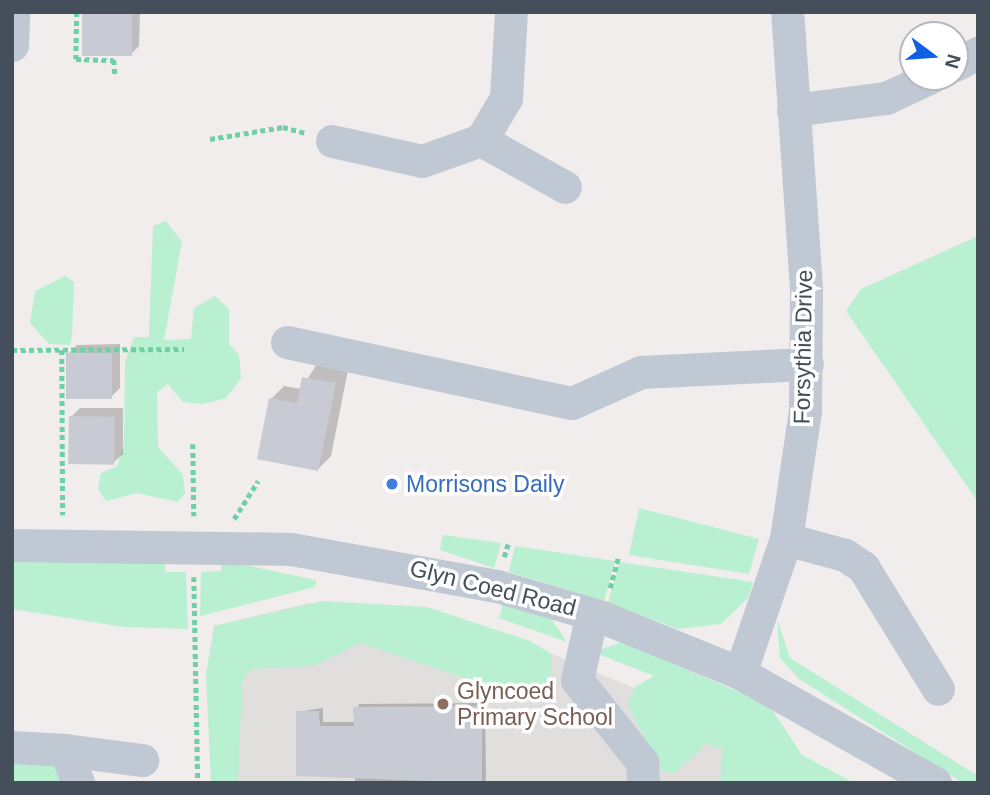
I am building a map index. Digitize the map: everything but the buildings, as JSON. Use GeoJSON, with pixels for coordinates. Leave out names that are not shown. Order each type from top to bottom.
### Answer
{"type":"FeatureCollection","features":[{"type":"Feature","properties":{"kind":"street"},"geometry":{"type":"LineString","coordinates":[[12,45],[13,12]]}},
{"type":"Feature","properties":{"kind":"street"},"geometry":{"type":"LineString","coordinates":[[332,141],[422,161],[481,140],[506,98],[511,12]]}},
{"type":"Feature","properties":{"kind":"street","name":"Forsythia Drive"},"geometry":{"type":"LineString","coordinates":[[740,673],[786,539],[807,364],[787,12]]}},
{"type":"Feature","properties":{"kind":"street"},"geometry":{"type":"LineString","coordinates":[[793,110],[886,98],[901,91]]}},
{"type":"Feature","properties":{"kind":"street"},"geometry":{"type":"LineString","coordinates":[[481,140],[565,187]]}},
{"type":"Feature","properties":{"kind":"street"},"geometry":{"type":"LineString","coordinates":[[287,342],[572,402],[640,372],[807,364]]}},
{"type":"Feature","properties":{"kind":"street"},"geometry":{"type":"LineString","coordinates":[[786,539],[845,555],[863,567],[938,689]]}},
{"type":"Feature","properties":{"kind":"street","name":"Glyn Coed Road"},"geometry":{"type":"LineString","coordinates":[[12,545],[225,545],[422,568],[592,614],[740,673],[935,783]]}},
{"type":"Feature","properties":{"kind":"street"},"geometry":{"type":"LineString","coordinates":[[592,614],[576,680],[642,762],[643,783]]}},
{"type":"Feature","properties":{"kind":"street"},"geometry":{"type":"LineString","coordinates":[[12,747],[33,743],[65,751],[142,760]]}},
{"type":"Feature","properties":{"kind":"street"},"geometry":{"type":"LineString","coordinates":[[65,751],[78,783]]}},
{"type":"Feature","properties":{"kind":"path"},"geometry":{"type":"LineString","coordinates":[[78,12],[76,59],[114,60],[115,74]]}},
{"type":"Feature","properties":{"kind":"path"},"geometry":{"type":"LineString","coordinates":[[210,139],[283,127],[332,141]]}},
{"type":"Feature","properties":{"kind":"path"},"geometry":{"type":"LineString","coordinates":[[12,350],[184,349]]}},
{"type":"Feature","properties":{"kind":"path"},"geometry":{"type":"LineString","coordinates":[[62,350],[63,544]]}},
{"type":"Feature","properties":{"kind":"path"},"geometry":{"type":"LineString","coordinates":[[193,444],[194,516]]}},
{"type":"Feature","properties":{"kind":"path"},"geometry":{"type":"LineString","coordinates":[[225,545],[258,481]]}},
{"type":"Feature","properties":{"kind":"path"},"geometry":{"type":"LineString","coordinates":[[194,572],[198,783]]}},
{"type":"Feature","properties":{"kind":"shaded area","name":"Glyncoed Primary School"},"geometry":{"type":"Polygon","coordinates":[[[309,603],[552,654],[724,725],[837,783],[219,783],[214,626],[309,603]]]}},
{"type":"Feature","properties":{"kind":"green space"},"geometry":{"type":"Polygon","coordinates":[[[166,221],[182,242],[164,340],[191,339],[194,308],[215,296],[229,309],[229,344],[239,355],[241,378],[226,398],[203,404],[183,402],[168,384],[157,392],[158,447],[183,475],[185,493],[178,502],[137,493],[106,501],[98,489],[101,473],[117,466],[124,444],[125,362],[134,337],[149,337],[153,226],[166,221]]]}},
{"type":"Feature","properties":{"kind":"green space"},"geometry":{"type":"Polygon","coordinates":[[[978,236],[978,502],[846,311],[861,289],[978,236]]]}},
{"type":"Feature","properties":{"kind":"green space"},"geometry":{"type":"Polygon","coordinates":[[[65,276],[74,282],[70,345],[49,344],[30,323],[35,291],[65,276]]]}},
{"type":"Feature","properties":{"kind":"green space"},"geometry":{"type":"Polygon","coordinates":[[[639,508],[759,539],[749,574],[629,555],[639,508]]]}},
{"type":"Feature","properties":{"kind":"green space"},"geometry":{"type":"Polygon","coordinates":[[[443,535],[501,543],[494,568],[440,550],[443,535]]]}},
{"type":"Feature","properties":{"kind":"green space"},"geometry":{"type":"Polygon","coordinates":[[[515,546],[615,561],[604,601],[509,572],[515,546]]]}},
{"type":"Feature","properties":{"kind":"green space"},"geometry":{"type":"Polygon","coordinates":[[[12,560],[165,560],[165,572],[186,572],[188,629],[124,627],[12,609],[12,560]]]}},
{"type":"Feature","properties":{"kind":"green space"},"geometry":{"type":"Polygon","coordinates":[[[221,560],[316,580],[315,587],[200,616],[201,572],[221,571],[221,560]]]}},
{"type":"Feature","properties":{"kind":"green space"},"geometry":{"type":"Polygon","coordinates":[[[619,562],[753,582],[748,598],[721,624],[678,629],[608,603],[619,562]]]}},
{"type":"Feature","properties":{"kind":"green space"},"geometry":{"type":"Polygon","coordinates":[[[322,601],[427,607],[530,641],[552,654],[552,672],[537,696],[505,692],[361,643],[313,666],[251,669],[242,681],[238,783],[211,783],[206,675],[214,626],[322,601]]]}},
{"type":"Feature","properties":{"kind":"green space"},"geometry":{"type":"Polygon","coordinates":[[[503,604],[550,617],[567,642],[499,618],[503,604]]]}},
{"type":"Feature","properties":{"kind":"green space"},"geometry":{"type":"Polygon","coordinates":[[[777,619],[790,658],[978,776],[978,783],[963,783],[799,679],[780,658],[777,619]]]}},
{"type":"Feature","properties":{"kind":"green space"},"geometry":{"type":"Polygon","coordinates":[[[622,642],[769,705],[802,755],[854,783],[720,783],[723,749],[706,744],[674,774],[661,770],[628,705],[635,687],[654,676],[593,652],[622,642]]]}},
{"type":"Feature","properties":{"kind":"green space"},"geometry":{"type":"Polygon","coordinates":[[[33,756],[55,767],[65,783],[12,783],[12,764],[33,756]]]}},
{"type":"Feature","properties":{"kind":"place","name":"Morrisons Daily"},"geometry":{"type":"Point","coordinates":[392,484]}},
{"type":"Feature","properties":{"kind":"place","name":"Glyncoed Primary School"},"geometry":{"type":"Point","coordinates":[443,704]}}]}
